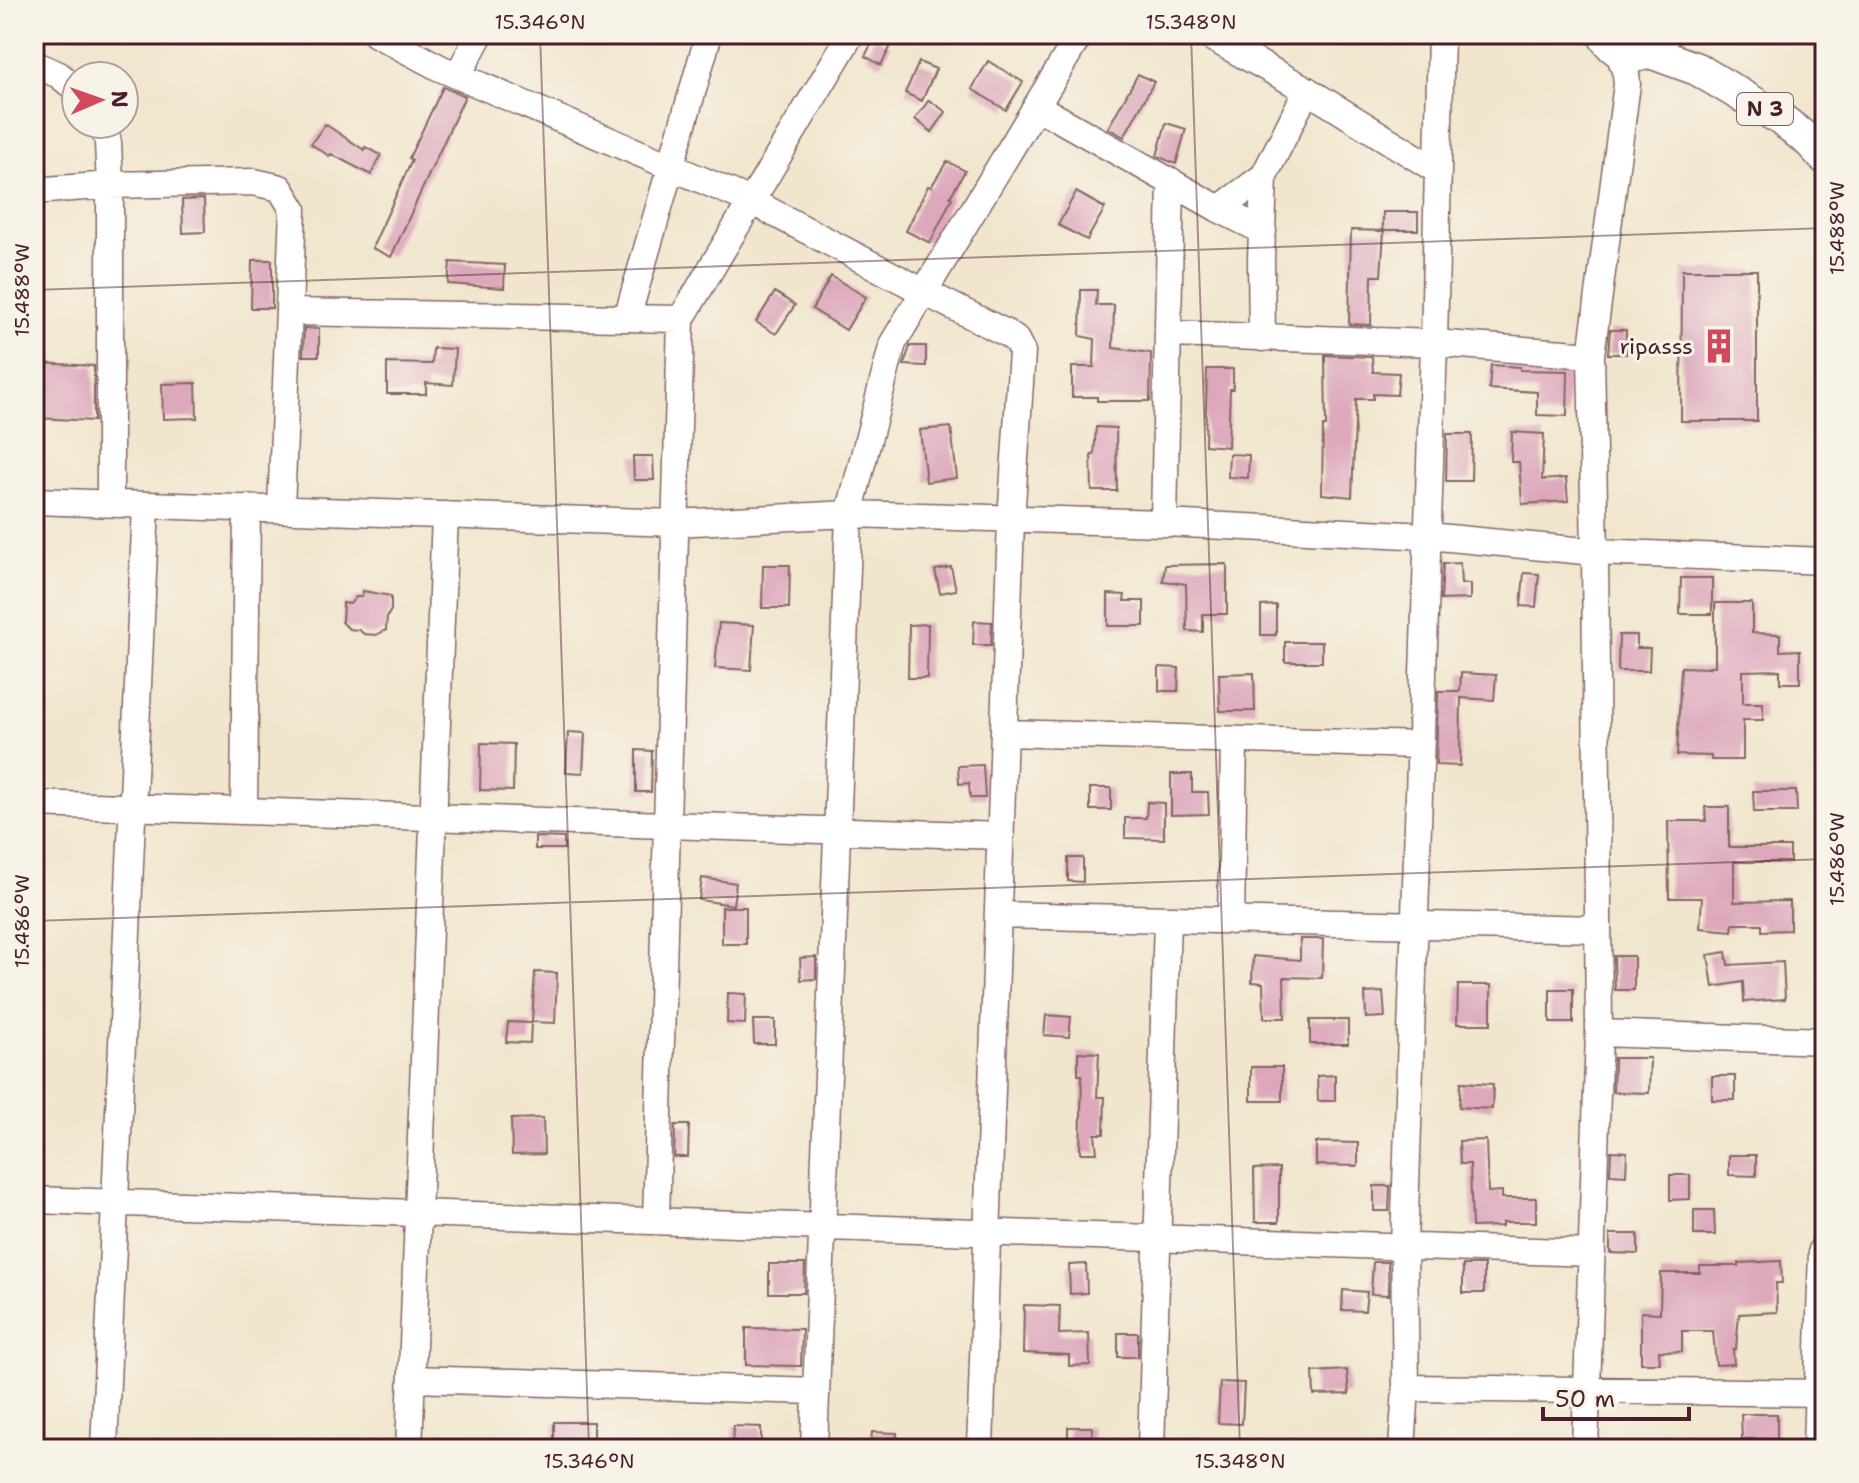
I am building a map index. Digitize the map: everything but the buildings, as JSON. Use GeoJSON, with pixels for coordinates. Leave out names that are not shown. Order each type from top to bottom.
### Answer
{"type":"FeatureCollection","features":[{"type":"Feature","properties":{"kind":"main road","name":"N 3"},"geometry":{"type":"LineString","coordinates":[[1639,49],[1697,69],[1781,119],[1825,158]]}},
{"type":"Feature","properties":{"kind":"main road"},"geometry":{"type":"LineString","coordinates":[[1819,1449],[1825,1250]]}},
{"type":"Feature","properties":{"kind":"street"},"geometry":{"type":"LineString","coordinates":[[376,34],[440,68],[751,201],[1006,333],[1016,340],[1022,352],[1011,520],[980,1449]]}},
{"type":"Feature","properties":{"kind":"street"},"geometry":{"type":"LineString","coordinates":[[458,75],[480,34]]}},
{"type":"Feature","properties":{"kind":"street"},"geometry":{"type":"LineString","coordinates":[[627,318],[709,34]]}},
{"type":"Feature","properties":{"kind":"street"},"geometry":{"type":"LineString","coordinates":[[656,1221],[681,319],[851,34]]}},
{"type":"Feature","properties":{"kind":"street"},"geometry":{"type":"LineString","coordinates":[[814,1449],[849,514],[893,343],[1080,34]]}},
{"type":"Feature","properties":{"kind":"street"},"geometry":{"type":"LineString","coordinates":[[1205,34],[1307,90],[1438,171]]}},
{"type":"Feature","properties":{"kind":"street"},"geometry":{"type":"LineString","coordinates":[[1402,1449],[1406,1388],[1404,1246],[1434,343],[1441,34]]}},
{"type":"Feature","properties":{"kind":"street"},"geometry":{"type":"LineString","coordinates":[[1585,1449],[1599,1033],[1591,355],[1639,49]]}},
{"type":"Feature","properties":{"kind":"street"},"geometry":{"type":"LineString","coordinates":[[34,64],[60,76]]}},
{"type":"Feature","properties":{"kind":"street"},"geometry":{"type":"LineString","coordinates":[[1262,338],[1264,176],[1307,90]]}},
{"type":"Feature","properties":{"kind":"street"},"geometry":{"type":"LineString","coordinates":[[1036,106],[1263,231]]}},
{"type":"Feature","properties":{"kind":"street"},"geometry":{"type":"LineString","coordinates":[[107,140],[110,503]]}},
{"type":"Feature","properties":{"kind":"street"},"geometry":{"type":"LineString","coordinates":[[1219,209],[1264,176]]}},
{"type":"Feature","properties":{"kind":"street"},"geometry":{"type":"LineString","coordinates":[[1164,523],[1171,181]]}},
{"type":"Feature","properties":{"kind":"street"},"geometry":{"type":"LineString","coordinates":[[34,191],[110,185],[254,182],[280,188],[293,209],[281,509]]}},
{"type":"Feature","properties":{"kind":"street"},"geometry":{"type":"LineString","coordinates":[[289,312],[681,319]]}},
{"type":"Feature","properties":{"kind":"street"},"geometry":{"type":"LineString","coordinates":[[1169,334],[1434,343],[1591,355]]}},
{"type":"Feature","properties":{"kind":"street"},"geometry":{"type":"LineString","coordinates":[[34,501],[675,523],[849,514],[1164,523],[1428,536],[1595,552],[1825,561]]}},
{"type":"Feature","properties":{"kind":"street"},"geometry":{"type":"LineString","coordinates":[[104,1449],[146,505]]}},
{"type":"Feature","properties":{"kind":"street"},"geometry":{"type":"LineString","coordinates":[[244,811],[247,508]]}},
{"type":"Feature","properties":{"kind":"street"},"geometry":{"type":"LineString","coordinates":[[409,1449],[445,515]]}},
{"type":"Feature","properties":{"kind":"street"},"geometry":{"type":"LineString","coordinates":[[1005,733],[1420,745]]}},
{"type":"Feature","properties":{"kind":"street"},"geometry":{"type":"LineString","coordinates":[[1231,921],[1234,740]]}},
{"type":"Feature","properties":{"kind":"street"},"geometry":{"type":"LineString","coordinates":[[34,804],[1001,836]]}},
{"type":"Feature","properties":{"kind":"street"},"geometry":{"type":"LineString","coordinates":[[998,915],[1598,929]]}},
{"type":"Feature","properties":{"kind":"street"},"geometry":{"type":"LineString","coordinates":[[1151,1449],[1167,919]]}},
{"type":"Feature","properties":{"kind":"street"},"geometry":{"type":"LineString","coordinates":[[1599,1033],[1825,1041]]}},
{"type":"Feature","properties":{"kind":"street"},"geometry":{"type":"LineString","coordinates":[[34,1200],[1592,1253]]}},
{"type":"Feature","properties":{"kind":"street"},"geometry":{"type":"LineString","coordinates":[[412,1379],[816,1391]]}},
{"type":"Feature","properties":{"kind":"street"},"geometry":{"type":"LineString","coordinates":[[1406,1388],[1823,1392]]}},
{"type":"Feature","properties":{"kind":"place","name":"ripasss"},"geometry":{"type":"Point","coordinates":[1719,346]}}]}
